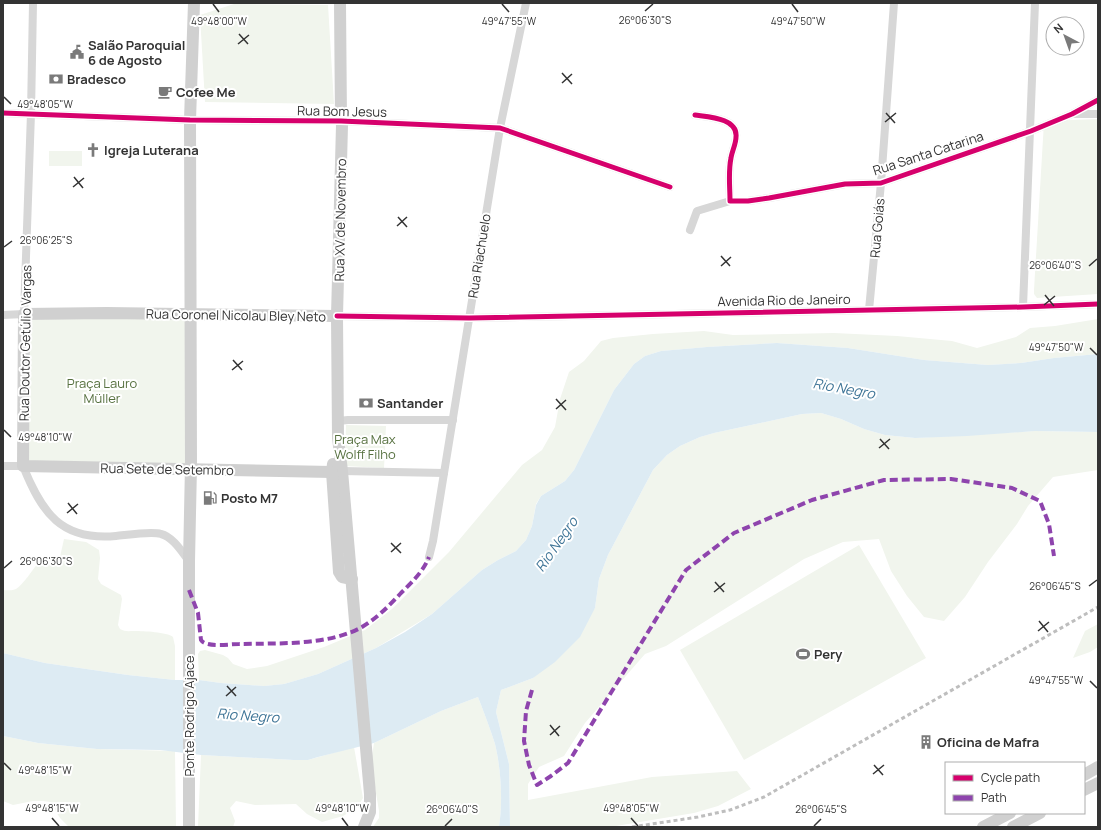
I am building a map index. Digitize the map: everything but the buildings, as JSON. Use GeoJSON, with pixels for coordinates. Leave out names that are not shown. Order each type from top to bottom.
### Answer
{"type":"FeatureCollection","features":[{"type":"Feature","properties":{"kind":"main road","name":"Ponte Rodrigo Ajace"},"geometry":{"type":"LineString","coordinates":[[189,827],[190,120],[194,3]]}},
{"type":"Feature","properties":{"kind":"main road","name":"Rua XV de Novembro"},"geometry":{"type":"LineString","coordinates":[[340,3],[342,125],[337,316],[337,472],[339,572],[342,577],[352,579],[371,804],[370,812],[364,827]]}},
{"type":"Feature","properties":{"kind":"main road","name":"Rua Coronel Nicolau Bley Neto"},"geometry":{"type":"LineString","coordinates":[[24,314],[107,313],[337,316]]}},
{"type":"Feature","properties":{"kind":"main road","name":"Rua Doutor Getúlio Vargas"},"geometry":{"type":"LineString","coordinates":[[23,466],[24,314]]}},
{"type":"Feature","properties":{"kind":"main road","name":"Rua Sete de Setembro"},"geometry":{"type":"LineString","coordinates":[[23,466],[337,472]]}},
{"type":"Feature","properties":{"kind":"main road"},"geometry":{"type":"LineString","coordinates":[[1085,774],[1098,767]]}},
{"type":"Feature","properties":{"kind":"main road"},"geometry":{"type":"LineString","coordinates":[[1085,790],[1098,783]]}},
{"type":"Feature","properties":{"kind":"main road"},"geometry":{"type":"LineString","coordinates":[[983,827],[1008,814]]}},
{"type":"Feature","properties":{"kind":"main road"},"geometry":{"type":"LineString","coordinates":[[1014,827],[1038,814]]}},
{"type":"Feature","properties":{"kind":"street","name":"Rua Doutor Getúlio Vargas"},"geometry":{"type":"LineString","coordinates":[[24,314],[33,3]]}},
{"type":"Feature","properties":{"kind":"street","name":"Rua Riachuelo"},"geometry":{"type":"LineString","coordinates":[[429,557],[433,541],[500,128],[526,3]]}},
{"type":"Feature","properties":{"kind":"street","name":"Rua Goiás"},"geometry":{"type":"LineString","coordinates":[[869,310],[894,3]]}},
{"type":"Feature","properties":{"kind":"street"},"geometry":{"type":"LineString","coordinates":[[1023,307],[1035,3]]}},
{"type":"Feature","properties":{"kind":"street","name":"Rua Santa Catarina"},"geometry":{"type":"LineString","coordinates":[[690,230],[696,211],[730,201],[748,201],[769,198],[845,184],[880,183],[1031,131],[1072,114],[1098,100]]}},
{"type":"Feature","properties":{"kind":"street","name":"Rua Bom Jesus"},"geometry":{"type":"LineString","coordinates":[[3,113],[190,120],[341,121],[500,128],[670,187]]}},
{"type":"Feature","properties":{"kind":"street","name":"Rua Santa Catarina"},"geometry":{"type":"LineString","coordinates":[[1072,114],[1098,114]]}},
{"type":"Feature","properties":{"kind":"street"},"geometry":{"type":"LineString","coordinates":[[695,115],[726,121],[734,127],[736,135],[731,158],[730,201]]}},
{"type":"Feature","properties":{"kind":"street","name":"Avenida Rio de Janeiro"},"geometry":{"type":"LineString","coordinates":[[469,318],[1023,307],[1098,304]]}},
{"type":"Feature","properties":{"kind":"street","name":"Rua Coronel Nicolau Bley Neto"},"geometry":{"type":"LineString","coordinates":[[3,315],[24,314]]}},
{"type":"Feature","properties":{"kind":"street","name":"Rua Coronel Nicolau Bley Neto"},"geometry":{"type":"LineString","coordinates":[[337,316],[469,318]]}},
{"type":"Feature","properties":{"kind":"street"},"geometry":{"type":"LineString","coordinates":[[338,421],[453,420]]}},
{"type":"Feature","properties":{"kind":"street","name":"Rua Sete de Setembro"},"geometry":{"type":"LineString","coordinates":[[3,466],[23,466]]}},
{"type":"Feature","properties":{"kind":"street"},"geometry":{"type":"LineString","coordinates":[[23,466],[42,505],[52,519],[65,528],[84,535],[101,538],[149,533],[162,534],[174,542],[189,561]]}},
{"type":"Feature","properties":{"kind":"street","name":"Rua Sete de Setembro"},"geometry":{"type":"LineString","coordinates":[[337,472],[444,473]]}},
{"type":"Feature","properties":{"kind":"green space"},"geometry":{"type":"Polygon","coordinates":[[[234,4],[328,5],[334,104],[205,102],[200,15],[234,4]]]}},
{"type":"Feature","properties":{"kind":"green space"},"geometry":{"type":"Polygon","coordinates":[[[1098,119],[1098,294],[1037,298],[1034,294],[1034,290],[1044,122],[1098,119]]]}},
{"type":"Feature","properties":{"kind":"green space"},"geometry":{"type":"Polygon","coordinates":[[[49,151],[82,151],[82,166],[49,166],[49,151]]]}},
{"type":"Feature","properties":{"kind":"green space","name":"Praça Lauro Müller"},"geometry":{"type":"Polygon","coordinates":[[[26,314],[188,315],[190,468],[25,465],[26,314]]]}},
{"type":"Feature","properties":{"kind":"green space"},"geometry":{"type":"Polygon","coordinates":[[[1098,319],[1098,354],[1021,363],[988,365],[924,360],[848,348],[777,343],[661,351],[645,356],[634,364],[614,390],[574,470],[565,481],[541,496],[536,504],[532,526],[526,540],[516,551],[482,570],[432,614],[376,648],[318,674],[284,684],[264,686],[199,680],[198,654],[200,651],[205,650],[223,655],[233,664],[247,669],[267,666],[324,647],[365,630],[392,609],[449,552],[522,465],[542,450],[555,427],[560,399],[569,372],[584,361],[601,341],[613,338],[653,334],[704,331],[733,335],[834,333],[897,336],[952,341],[977,348],[1016,337],[1030,328],[1055,326],[1098,319]]]}},
{"type":"Feature","properties":{"kind":"green space"},"geometry":{"type":"Polygon","coordinates":[[[821,413],[885,435],[915,438],[1035,431],[1098,432],[1098,470],[1053,477],[1028,506],[1017,524],[988,562],[965,597],[944,621],[924,617],[907,596],[891,571],[879,539],[843,542],[804,559],[666,646],[645,654],[585,723],[564,756],[539,767],[528,784],[528,800],[652,777],[737,771],[751,789],[718,806],[694,813],[610,827],[510,827],[509,764],[496,712],[501,690],[533,678],[595,608],[599,579],[608,555],[653,470],[667,455],[680,446],[700,437],[802,414],[821,413]]]}},
{"type":"Feature","properties":{"kind":"green space","name":"Praça Max Wolff Filho"},"geometry":{"type":"Polygon","coordinates":[[[346,425],[386,426],[384,468],[345,466],[346,425]]]}},
{"type":"Feature","properties":{"kind":"green space"},"geometry":{"type":"Polygon","coordinates":[[[64,539],[86,542],[99,550],[100,558],[98,579],[101,584],[121,595],[122,599],[118,625],[120,629],[124,631],[160,633],[173,637],[175,646],[175,680],[45,663],[3,653],[3,590],[13,590],[19,587],[39,562],[57,564],[64,539]]]}},
{"type":"Feature","properties":{"kind":"green space","name":"Pery"},"geometry":{"type":"Polygon","coordinates":[[[859,545],[926,658],[744,760],[680,650],[859,545]]]}},
{"type":"Feature","properties":{"kind":"green space"},"geometry":{"type":"Polygon","coordinates":[[[1098,624],[1098,647],[1090,652],[1073,658],[1085,631],[1098,624]]]}},
{"type":"Feature","properties":{"kind":"green space"},"geometry":{"type":"Polygon","coordinates":[[[478,697],[495,744],[499,764],[501,796],[499,827],[373,827],[379,818],[371,763],[374,743],[441,711],[478,697]]]}},
{"type":"Feature","properties":{"kind":"green space"},"geometry":{"type":"Polygon","coordinates":[[[3,736],[38,743],[97,749],[175,751],[176,827],[69,827],[60,818],[50,802],[33,801],[13,805],[3,801],[3,736]]]}},
{"type":"Feature","properties":{"kind":"green space"},"geometry":{"type":"Polygon","coordinates":[[[354,747],[363,798],[357,808],[343,816],[322,822],[307,814],[296,804],[255,805],[236,801],[230,808],[235,821],[233,827],[198,827],[201,755],[308,760],[354,747]]]}},
{"type":"Feature","properties":{"kind":"water","name":"Rio Negro"},"geometry":{"type":"Polygon","coordinates":[[[777,343],[848,348],[924,360],[988,365],[1021,363],[1098,354],[1098,432],[1035,431],[915,438],[885,435],[821,413],[802,414],[714,433],[700,437],[680,446],[667,455],[653,470],[608,555],[599,579],[595,608],[580,637],[555,662],[533,678],[501,690],[496,712],[509,764],[510,827],[499,827],[501,785],[499,764],[495,744],[478,697],[441,711],[374,743],[308,760],[201,755],[160,750],[97,749],[38,743],[3,736],[3,653],[45,663],[128,675],[264,686],[284,684],[318,674],[376,648],[405,632],[432,614],[482,570],[516,551],[526,540],[532,526],[536,505],[541,496],[565,481],[574,470],[614,390],[634,364],[645,356],[661,351],[777,343]]]}},
{"type":"Feature","properties":{"kind":"railway"},"geometry":{"type":"LineString","coordinates":[[632,827],[698,817],[730,810],[764,797],[1098,607]]}},
{"type":"Feature","properties":{"kind":"marked path"},"geometry":{"type":"LineString","coordinates":[[532,690],[526,711],[524,741],[529,765],[537,785],[568,763],[686,570],[734,533],[812,500],[884,480],[951,479],[1012,488],[1040,501],[1049,524],[1054,556]]}},
{"type":"Feature","properties":{"kind":"marked path"},"geometry":{"type":"LineString","coordinates":[[189,590],[198,613],[201,640],[208,644],[286,643],[334,638],[349,633],[373,620],[413,581],[424,567],[429,557]]}},
{"type":"Feature","properties":{"kind":"cycle path"},"geometry":{"type":"LineString","coordinates":[[695,115],[721,120],[732,126],[735,131],[736,140],[730,169],[730,201],[748,201],[845,184],[881,183],[1031,131],[1072,114],[1098,100]]}},
{"type":"Feature","properties":{"kind":"cycle path"},"geometry":{"type":"LineString","coordinates":[[3,113],[190,120],[341,121],[500,128],[670,187]]}},
{"type":"Feature","properties":{"kind":"cycle path"},"geometry":{"type":"LineString","coordinates":[[337,316],[469,318],[1023,307],[1098,304]]}},
{"type":"Feature","properties":{"kind":"place","name":"Salão Paroquial 6 de Agosto"},"geometry":{"type":"Point","coordinates":[77,52]}},
{"type":"Feature","properties":{"kind":"place","name":"Bradesco"},"geometry":{"type":"Point","coordinates":[56,79]}},
{"type":"Feature","properties":{"kind":"place","name":"Cofee Me"},"geometry":{"type":"Point","coordinates":[165,92]}},
{"type":"Feature","properties":{"kind":"place","name":"Igreja Luterana"},"geometry":{"type":"Point","coordinates":[93,150]}},
{"type":"Feature","properties":{"kind":"place","name":"Santander"},"geometry":{"type":"Point","coordinates":[366,403]}},
{"type":"Feature","properties":{"kind":"place","name":"Posto M7"},"geometry":{"type":"Point","coordinates":[210,498]}},
{"type":"Feature","properties":{"kind":"place","name":"Pery"},"geometry":{"type":"Point","coordinates":[803,654]}},
{"type":"Feature","properties":{"kind":"place","name":"Oficina de Mafra"},"geometry":{"type":"Point","coordinates":[926,742]}}]}
